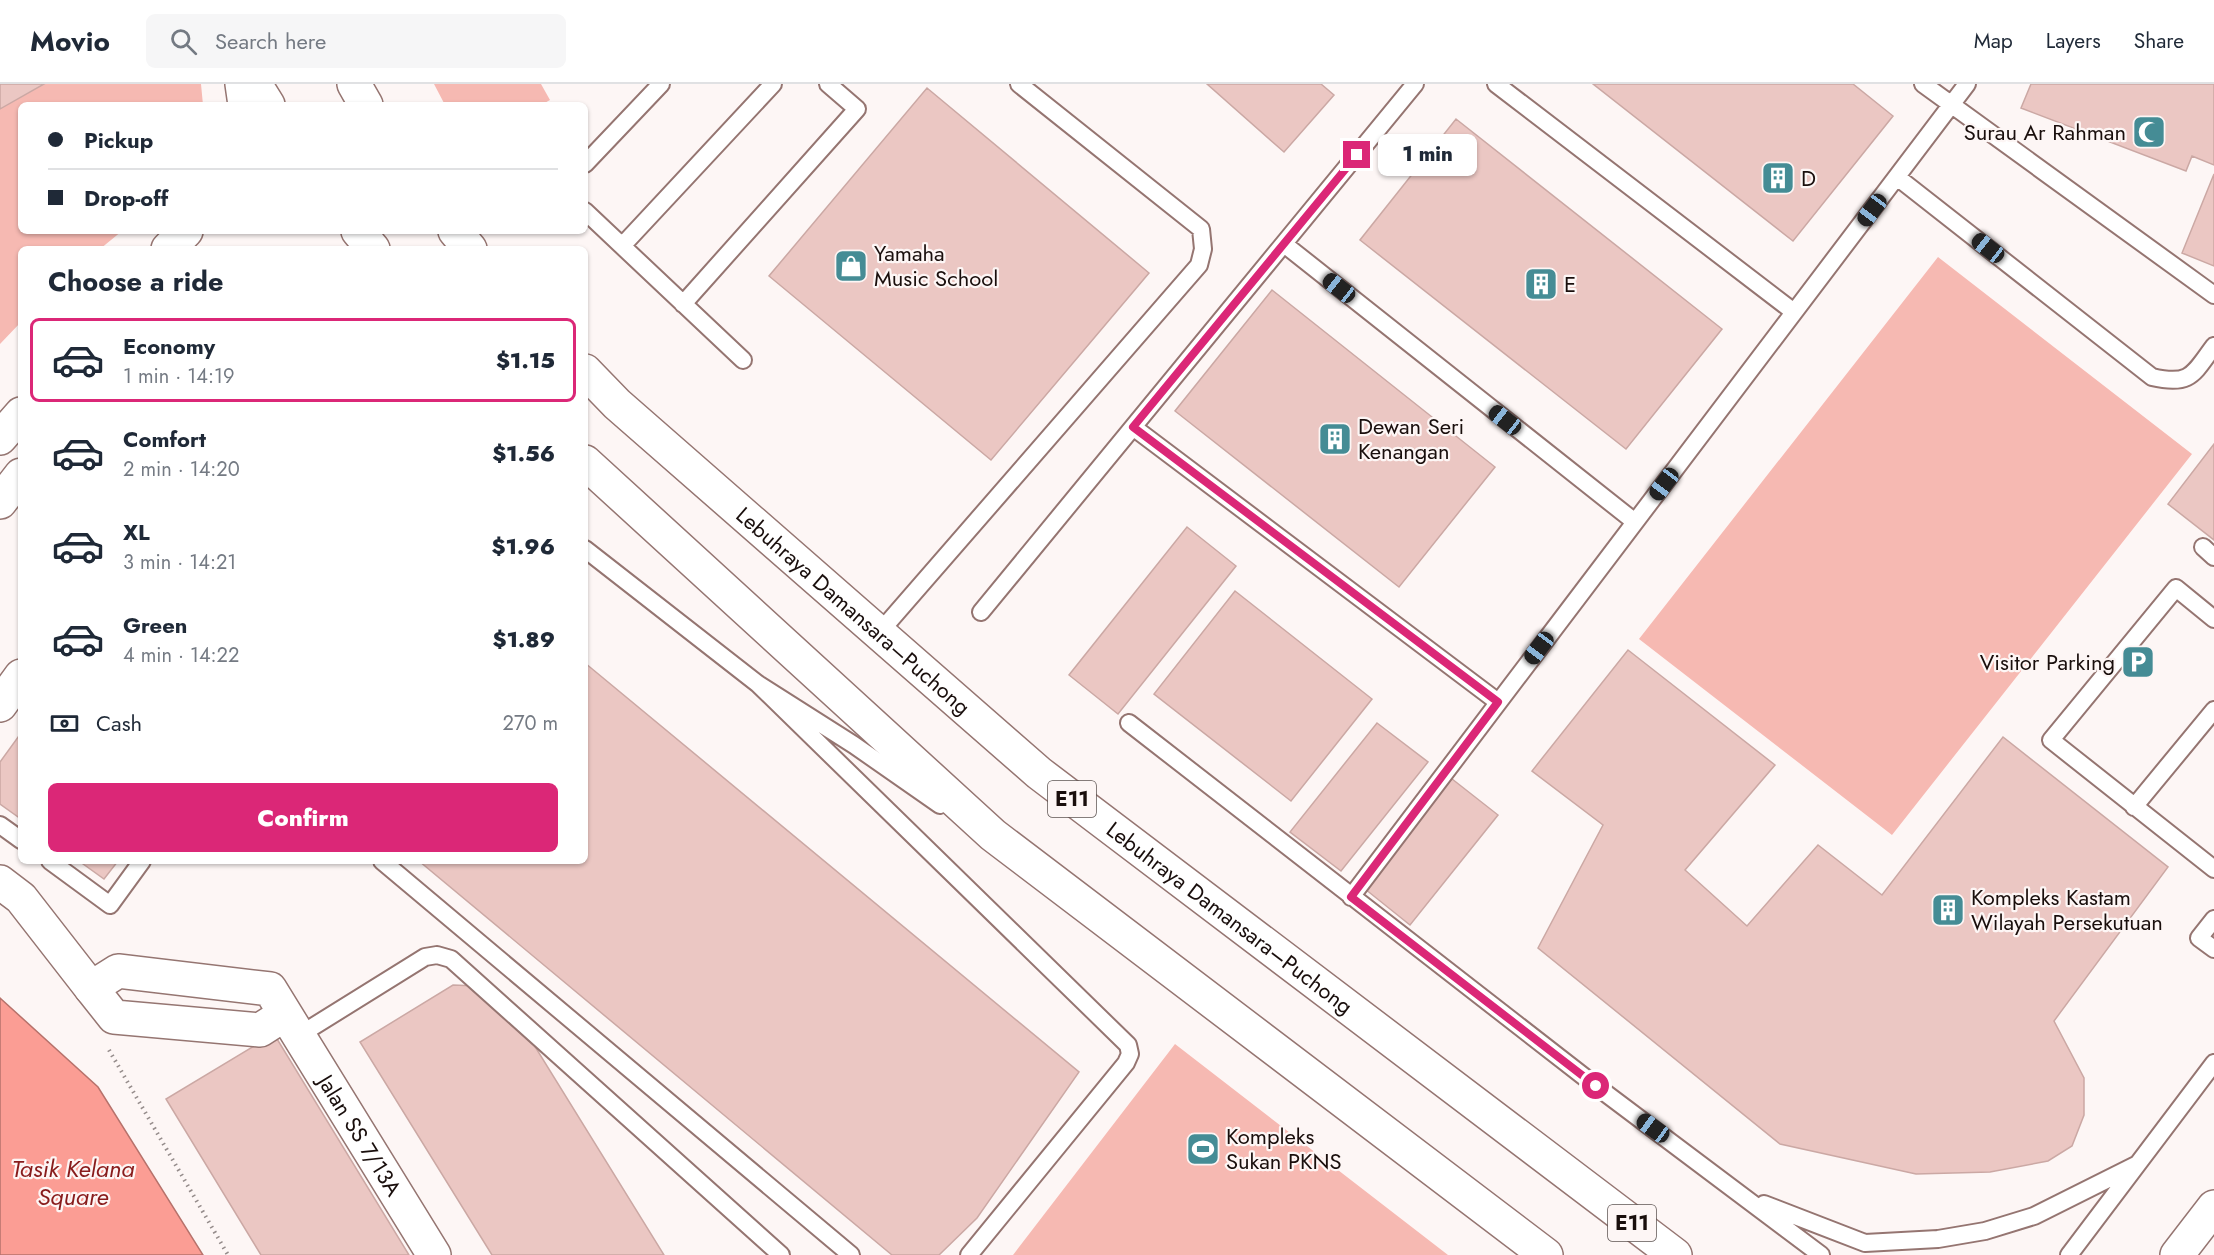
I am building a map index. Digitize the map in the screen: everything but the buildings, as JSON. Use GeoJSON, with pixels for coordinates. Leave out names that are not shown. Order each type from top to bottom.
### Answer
{"type":"FeatureCollection","features":[{"type":"Feature","properties":{"kind":"main road"},"geometry":{"type":"LineString","coordinates":[[242,84],[245,102]]}},
{"type":"Feature","properties":{"kind":"main road"},"geometry":{"type":"LineString","coordinates":[[255,84],[266,102]]}},
{"type":"Feature","properties":{"kind":"main road"},"geometry":{"type":"LineString","coordinates":[[354,84],[364,102]]}},
{"type":"Feature","properties":{"kind":"main road"},"geometry":{"type":"LineString","coordinates":[[171,246],[183,234]]}},
{"type":"Feature","properties":{"kind":"main road"},"geometry":{"type":"LineString","coordinates":[[360,234],[370,246]]}},
{"type":"Feature","properties":{"kind":"main road"},"geometry":{"type":"LineString","coordinates":[[458,234],[468,246]]}},
{"type":"Feature","properties":{"kind":"main road","name":"Lebuhraya Damansara–Puchong"},"geometry":{"type":"LineString","coordinates":[[588,374],[617,404],[1039,774],[1675,1255]]}},
{"type":"Feature","properties":{"kind":"main road"},"geometry":{"type":"LineString","coordinates":[[0,438],[18,417]]}},
{"type":"Feature","properties":{"kind":"main road"},"geometry":{"type":"LineString","coordinates":[[588,465],[993,835],[1546,1255]]}},
{"type":"Feature","properties":{"kind":"main road"},"geometry":{"type":"LineString","coordinates":[[0,502],[18,479]]}},
{"type":"Feature","properties":{"kind":"main road"},"geometry":{"type":"LineString","coordinates":[[0,705],[18,680]]}},
{"type":"Feature","properties":{"kind":"main road"},"geometry":{"type":"LineString","coordinates":[[0,882],[21,898],[114,1017],[260,1030],[292,1025]]}},
{"type":"Feature","properties":{"kind":"main road","name":"Jalan SS 7/13A"},"geometry":{"type":"LineString","coordinates":[[91,988],[118,971],[270,989],[434,1255]]}},
{"type":"Feature","properties":{"kind":"main road"},"geometry":{"type":"LineString","coordinates":[[2177,1255],[2214,1207]]}},
{"type":"Feature","properties":{"kind":"lane"},"geometry":{"type":"LineString","coordinates":[[588,161],[661,84]]}},
{"type":"Feature","properties":{"kind":"lane"},"geometry":{"type":"LineString","coordinates":[[622,246],[773,84]]}},
{"type":"Feature","properties":{"kind":"lane"},"geometry":{"type":"LineString","coordinates":[[683,304],[857,109],[828,84]]}},
{"type":"Feature","properties":{"kind":"lane"},"geometry":{"type":"LineString","coordinates":[[879,633],[1199,265],[1203,249],[1201,229],[1019,84]]}},
{"type":"Feature","properties":{"kind":"lane"},"geometry":{"type":"LineString","coordinates":[[981,612],[1415,84]]}},
{"type":"Feature","properties":{"kind":"lane"},"geometry":{"type":"LineString","coordinates":[[1496,84],[1794,312]]}},
{"type":"Feature","properties":{"kind":"lane"},"geometry":{"type":"LineString","coordinates":[[1923,84],[2214,296]]}},
{"type":"Feature","properties":{"kind":"lane"},"geometry":{"type":"LineString","coordinates":[[1351,897],[1967,84]]}},
{"type":"Feature","properties":{"kind":"lane"},"geometry":{"type":"LineString","coordinates":[[1897,177],[2152,377],[2168,381],[2183,380],[2193,374],[2214,346]]}},
{"type":"Feature","properties":{"kind":"lane"},"geometry":{"type":"LineString","coordinates":[[588,215],[743,360]]}},
{"type":"Feature","properties":{"kind":"lane"},"geometry":{"type":"LineString","coordinates":[[1284,244],[1635,522]]}},
{"type":"Feature","properties":{"kind":"lane"},"geometry":{"type":"LineString","coordinates":[[1133,427],[1498,702]]}},
{"type":"Feature","properties":{"kind":"lane"},"geometry":{"type":"LineString","coordinates":[[588,551],[758,684],[854,745],[1142,947]]}},
{"type":"Feature","properties":{"kind":"lane"},"geometry":{"type":"LineString","coordinates":[[2214,619],[2176,588],[2051,740],[2214,869]]}},
{"type":"Feature","properties":{"kind":"lane"},"geometry":{"type":"LineString","coordinates":[[758,684],[1128,1045],[1130,1054],[1126,1063],[969,1255]]}},
{"type":"Feature","properties":{"kind":"lane"},"geometry":{"type":"LineString","coordinates":[[2134,807],[2214,710]]}},
{"type":"Feature","properties":{"kind":"lane"},"geometry":{"type":"LineString","coordinates":[[1129,723],[1596,1086],[1747,1197],[1821,1255]]}},
{"type":"Feature","properties":{"kind":"lane"},"geometry":{"type":"LineString","coordinates":[[0,825],[18,838]]}},
{"type":"Feature","properties":{"kind":"lane"},"geometry":{"type":"LineString","coordinates":[[54,864],[110,905],[140,864]]}},
{"type":"Feature","properties":{"kind":"lane"},"geometry":{"type":"LineString","coordinates":[[386,864],[851,1255]]}},
{"type":"Feature","properties":{"kind":"lane"},"geometry":{"type":"LineString","coordinates":[[2214,919],[2199,938],[2214,950]]}},
{"type":"Feature","properties":{"kind":"lane"},"geometry":{"type":"LineString","coordinates":[[292,1025],[425,957],[437,955],[451,959],[781,1255]]}},
{"type":"Feature","properties":{"kind":"lane"},"geometry":{"type":"LineString","coordinates":[[2069,1255],[2214,1063]]}},
{"type":"Feature","properties":{"kind":"lane"},"geometry":{"type":"LineString","coordinates":[[1747,1197],[1865,1243],[1938,1239],[1985,1231],[2034,1216],[2136,1165]]}},
{"type":"Feature","properties":{"kind":"path"},"geometry":{"type":"LineString","coordinates":[[114,1017],[108,1050],[228,1255]]}},
{"type":"Feature","properties":{"kind":"shaded area"},"geometry":{"type":"Polygon","coordinates":[[[0,84],[201,84],[203,102],[18,102],[18,234],[118,234],[104,246],[18,246],[18,325],[0,344],[0,84]]]}},
{"type":"Feature","properties":{"kind":"shaded area"},"geometry":{"type":"Polygon","coordinates":[[[434,84],[541,84],[550,100],[546,102],[443,102],[434,84]]]}},
{"type":"Feature","properties":{"kind":"shaded area"},"geometry":{"type":"Polygon","coordinates":[[[1938,257],[2192,454],[1892,835],[1639,639],[1938,257]]]}},
{"type":"Feature","properties":{"kind":"shaded area","name":"Kompleks Sukan PKNS"},"geometry":{"type":"Polygon","coordinates":[[[1175,1044],[1448,1255],[1013,1255],[1175,1044]]]}},
{"type":"Feature","properties":{"kind":"water","name":"Tasik Kelana Square"},"geometry":{"type":"Polygon","coordinates":[[[0,998],[98,1087],[203,1255],[0,1255],[0,998]]]}},
{"type":"Feature","properties":{"kind":"place","name":"Surau Ar Rahman"},"geometry":{"type":"Point","coordinates":[2149,132]}},
{"type":"Feature","properties":{"kind":"place","name":"D"},"geometry":{"type":"Point","coordinates":[1778,178]}},
{"type":"Feature","properties":{"kind":"place","name":"Yamaha Music School"},"geometry":{"type":"Point","coordinates":[851,266]}},
{"type":"Feature","properties":{"kind":"place","name":"E"},"geometry":{"type":"Point","coordinates":[1541,284]}},
{"type":"Feature","properties":{"kind":"place","name":"Dewan Seri Kenangan"},"geometry":{"type":"Point","coordinates":[1335,439]}},
{"type":"Feature","properties":{"kind":"place","name":"Visitor Parking"},"geometry":{"type":"Point","coordinates":[2138,662]}},
{"type":"Feature","properties":{"kind":"place","name":"Kompleks Kastam Wilayah Persekutuan"},"geometry":{"type":"Point","coordinates":[1948,910]}},
{"type":"Feature","properties":{"kind":"place","name":"Kompleks Sukan PKNS"},"geometry":{"type":"Point","coordinates":[1203,1149]}},
{"type":"Feature","properties":{"kind":"route"},"geometry":{"type":"LineString","coordinates":[[1357,155],[1133,427],[1498,702],[1351,897],[1596,1086]]}}]}
